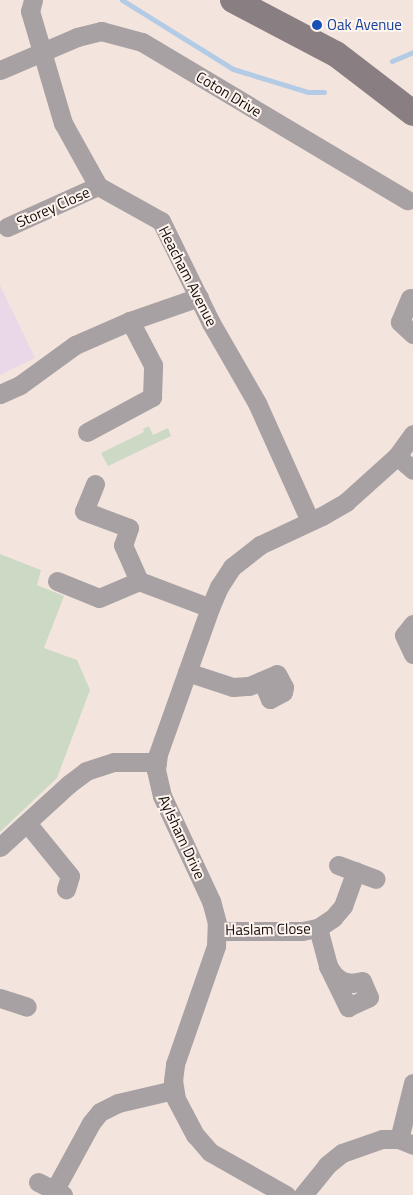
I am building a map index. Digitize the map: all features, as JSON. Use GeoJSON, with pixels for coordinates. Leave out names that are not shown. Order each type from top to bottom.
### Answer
{"type":"FeatureCollection","features":[{"type":"Feature","properties":{"kind":"main road"},"geometry":{"type":"LineString","coordinates":[[233,0],[336,54],[413,113]]}},
{"type":"Feature","properties":{"kind":"street"},"geometry":{"type":"LineString","coordinates":[[33,0],[30,11],[63,123],[98,186]]}},
{"type":"Feature","properties":{"kind":"street","name":"Coton Drive"},"geometry":{"type":"LineString","coordinates":[[0,70],[77,37],[101,31],[142,42],[407,200]]}},
{"type":"Feature","properties":{"kind":"street","name":"Storey Close"},"geometry":{"type":"LineString","coordinates":[[7,227],[98,186]]}},
{"type":"Feature","properties":{"kind":"street","name":"Heacham Avenue"},"geometry":{"type":"LineString","coordinates":[[98,186],[161,221],[199,297],[257,403],[310,522]]}},
{"type":"Feature","properties":{"kind":"street"},"geometry":{"type":"LineString","coordinates":[[0,394],[20,385],[75,345],[130,321],[199,297]]}},
{"type":"Feature","properties":{"kind":"street"},"geometry":{"type":"LineString","coordinates":[[410,298],[400,322],[413,334]]}},
{"type":"Feature","properties":{"kind":"street"},"geometry":{"type":"LineString","coordinates":[[87,432],[152,397],[153,364],[130,321]]}},
{"type":"Feature","properties":{"kind":"street","name":"Aylsham Drive"},"geometry":{"type":"LineString","coordinates":[[286,1195],[223,1161],[205,1147],[183,1114],[174,1090],[173,1073],[177,1056],[214,952],[218,931],[216,915],[211,901],[162,796],[157,778],[157,762],[164,736],[210,608],[225,576],[240,558],[260,544],[310,522],[346,502],[397,456],[413,434]]}},
{"type":"Feature","properties":{"kind":"street"},"geometry":{"type":"LineString","coordinates":[[397,456],[413,470]]}},
{"type":"Feature","properties":{"kind":"street"},"geometry":{"type":"LineString","coordinates":[[94,484],[84,512],[129,528],[123,545],[138,581]]}},
{"type":"Feature","properties":{"kind":"street"},"geometry":{"type":"LineString","coordinates":[[57,581],[99,598],[138,581],[210,608]]}},
{"type":"Feature","properties":{"kind":"street"},"geometry":{"type":"LineString","coordinates":[[413,624],[404,634],[413,654]]}},
{"type":"Feature","properties":{"kind":"street"},"geometry":{"type":"LineString","coordinates":[[187,672],[233,687],[249,686],[262,681]]}},
{"type":"Feature","properties":{"kind":"street"},"geometry":{"type":"LineString","coordinates":[[0,847],[69,784],[95,766],[114,762],[157,762]]}},
{"type":"Feature","properties":{"kind":"street"},"geometry":{"type":"LineString","coordinates":[[27,824],[70,876],[66,889]]}},
{"type":"Feature","properties":{"kind":"street"},"geometry":{"type":"LineString","coordinates":[[338,864],[376,879]]}},
{"type":"Feature","properties":{"kind":"street","name":"Haslam Close"},"geometry":{"type":"LineString","coordinates":[[218,931],[302,932],[318,928],[333,918],[343,906],[356,871]]}},
{"type":"Feature","properties":{"kind":"street","name":"Haslam Close"},"geometry":{"type":"LineString","coordinates":[[318,928],[328,966]]}},
{"type":"Feature","properties":{"kind":"street"},"geometry":{"type":"LineString","coordinates":[[0,998],[27,1007]]}},
{"type":"Feature","properties":{"kind":"street"},"geometry":{"type":"LineString","coordinates":[[302,1195],[327,1165],[342,1153],[382,1139],[406,1142],[413,1083]]}},
{"type":"Feature","properties":{"kind":"street"},"geometry":{"type":"LineString","coordinates":[[38,1182],[59,1193],[91,1124],[100,1112],[118,1103],[174,1090]]}},
{"type":"Feature","properties":{"kind":"shaded area"},"geometry":{"type":"Polygon","coordinates":[[[0,285],[35,358],[0,375],[0,285]]]}},
{"type":"Feature","properties":{"kind":"green space"},"geometry":{"type":"Polygon","coordinates":[[[149,426],[153,435],[168,428],[171,436],[108,466],[101,453],[144,432],[143,429],[149,426]]]}},
{"type":"Feature","properties":{"kind":"green space"},"geometry":{"type":"Polygon","coordinates":[[[0,554],[41,570],[37,585],[64,596],[44,648],[77,660],[90,690],[57,778],[0,832],[0,554]]]}},
{"type":"Feature","properties":{"kind":"waterway"},"geometry":{"type":"LineString","coordinates":[[122,0],[233,69],[308,92],[324,92]]}},
{"type":"Feature","properties":{"kind":"waterway"},"geometry":{"type":"LineString","coordinates":[[392,61],[413,52]]}},
{"type":"Feature","properties":{"kind":"place","name":"Oak Avenue"},"geometry":{"type":"Point","coordinates":[317,25]}}]}
